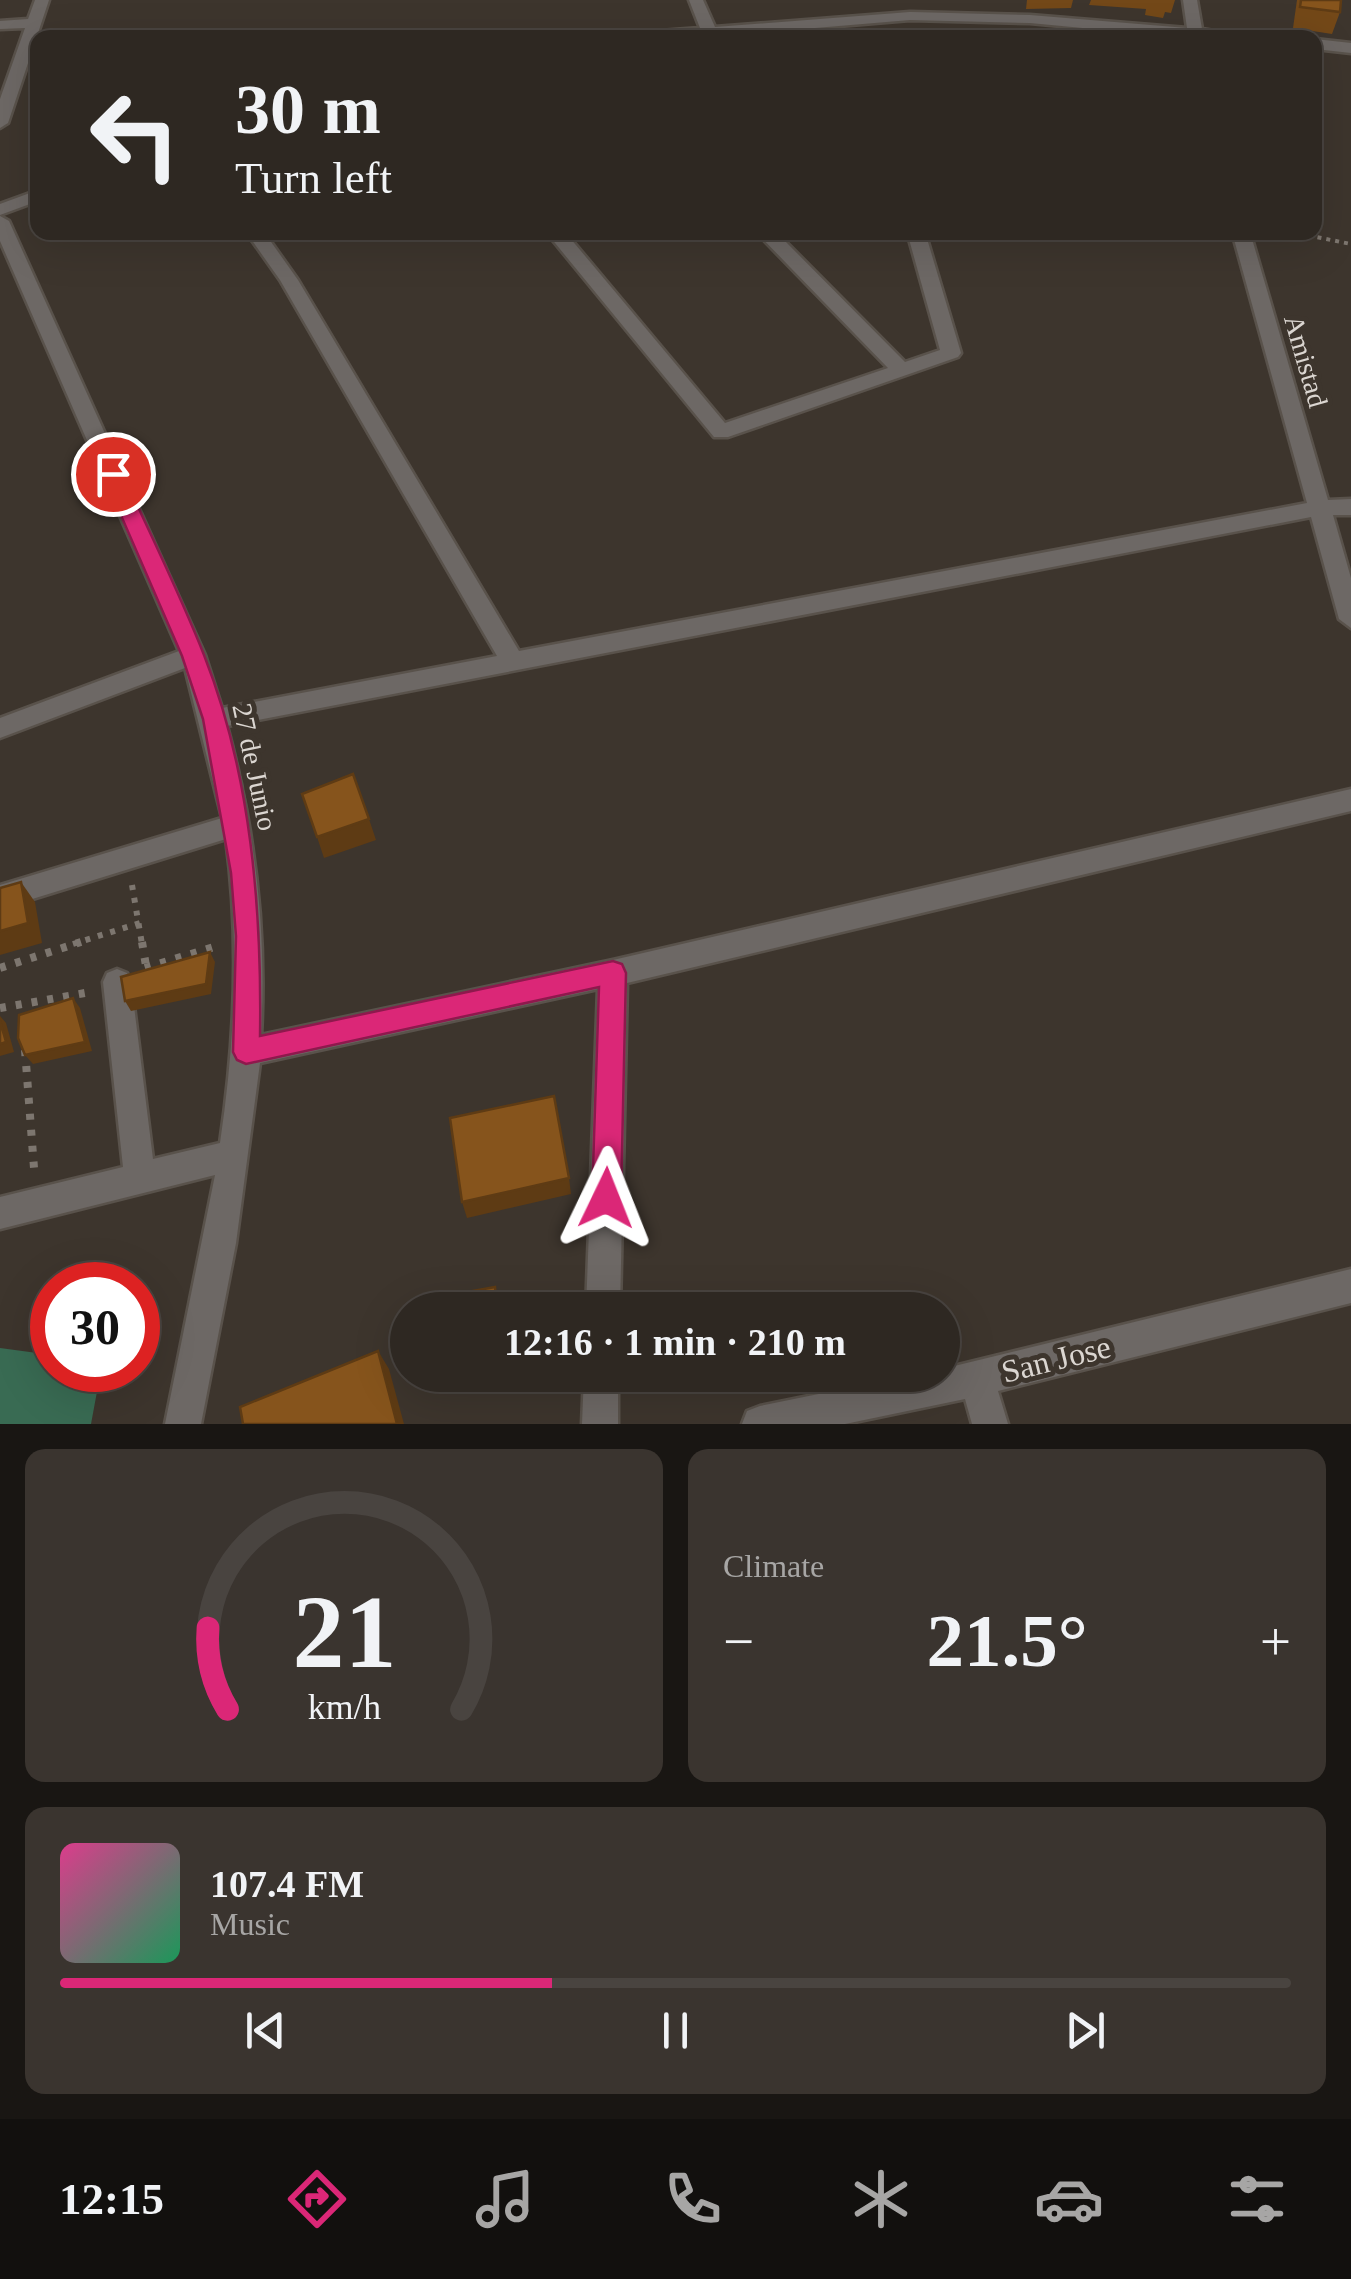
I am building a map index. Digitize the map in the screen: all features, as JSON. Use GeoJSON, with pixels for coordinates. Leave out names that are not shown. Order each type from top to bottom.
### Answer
{"type":"FeatureCollection","features":[{"type":"Feature","properties":{"kind":"street"},"geometry":{"type":"LineString","coordinates":[[32,30],[42,0]]}},
{"type":"Feature","properties":{"kind":"street"},"geometry":{"type":"LineString","coordinates":[[696,0],[708,29]]}},
{"type":"Feature","properties":{"kind":"street"},"geometry":{"type":"LineString","coordinates":[[910,16],[922,0]]}},
{"type":"Feature","properties":{"kind":"street"},"geometry":{"type":"LineString","coordinates":[[1190,0],[1194,30]]}},
{"type":"Feature","properties":{"kind":"street"},"geometry":{"type":"LineString","coordinates":[[700,30],[810,16],[1030,19],[1143,30]]}},
{"type":"Feature","properties":{"kind":"street"},"geometry":{"type":"LineString","coordinates":[[0,25],[34,23]]}},
{"type":"Feature","properties":{"kind":"street"},"geometry":{"type":"LineString","coordinates":[[0,122],[30,35]]}},
{"type":"Feature","properties":{"kind":"street"},"geometry":{"type":"LineString","coordinates":[[1322,45],[1351,48]]}},
{"type":"Feature","properties":{"kind":"street"},"geometry":{"type":"LineString","coordinates":[[0,210],[30,198]]}},
{"type":"Feature","properties":{"kind":"street","name":"27 de Junio"},"geometry":{"type":"LineString","coordinates":[[0,221],[193,656],[214,719],[236,825],[249,936],[246,1052],[234,1155],[183,1424]]}},
{"type":"Feature","properties":{"kind":"street"},"geometry":{"type":"LineString","coordinates":[[262,240],[289,280],[514,662]]}},
{"type":"Feature","properties":{"kind":"street"},"geometry":{"type":"LineString","coordinates":[[562,240],[721,432],[951,353],[918,240]]}},
{"type":"Feature","properties":{"kind":"street"},"geometry":{"type":"LineString","coordinates":[[773,240],[901,370]]}},
{"type":"Feature","properties":{"kind":"street","name":"Amistad"},"geometry":{"type":"LineString","coordinates":[[1243,240],[1351,619]]}},
{"type":"Feature","properties":{"kind":"street"},"geometry":{"type":"LineString","coordinates":[[214,719],[1318,508],[1351,507]]}},
{"type":"Feature","properties":{"kind":"street"},"geometry":{"type":"LineString","coordinates":[[0,728],[193,656]]}},
{"type":"Feature","properties":{"kind":"street"},"geometry":{"type":"LineString","coordinates":[[246,1052],[613,973],[1351,800]]}},
{"type":"Feature","properties":{"kind":"street"},"geometry":{"type":"LineString","coordinates":[[0,897],[236,825]]}},
{"type":"Feature","properties":{"kind":"street"},"geometry":{"type":"LineString","coordinates":[[604,1292],[613,973]]}},
{"type":"Feature","properties":{"kind":"street"},"geometry":{"type":"LineString","coordinates":[[116,982],[140,1179]]}},
{"type":"Feature","properties":{"kind":"street"},"geometry":{"type":"LineString","coordinates":[[0,1214],[234,1155]]}},
{"type":"Feature","properties":{"kind":"street","name":"San Jose"},"geometry":{"type":"LineString","coordinates":[[760,1424],[976,1379],[1351,1286]]}},
{"type":"Feature","properties":{"kind":"street"},"geometry":{"type":"LineString","coordinates":[[976,1379],[990,1424]]}},
{"type":"Feature","properties":{"kind":"street"},"geometry":{"type":"LineString","coordinates":[[600,1424],[601,1392]]}},
{"type":"Feature","properties":{"kind":"path"},"geometry":{"type":"LineString","coordinates":[[1322,238],[1351,244]]}},
{"type":"Feature","properties":{"kind":"path"},"geometry":{"type":"LineString","coordinates":[[132,882],[146,968]]}},
{"type":"Feature","properties":{"kind":"path"},"geometry":{"type":"LineString","coordinates":[[0,968],[140,922]]}},
{"type":"Feature","properties":{"kind":"path"},"geometry":{"type":"LineString","coordinates":[[22,1004],[23,1023]]}},
{"type":"Feature","properties":{"kind":"path"},"geometry":{"type":"LineString","coordinates":[[24,1041],[34,1170]]}},
{"type":"Feature","properties":{"kind":"green space"},"geometry":{"type":"Polygon","coordinates":[[[0,1348],[30,1352],[30,1392],[97,1392],[91,1424],[0,1424],[0,1348]]]}},
{"type":"Feature","properties":{"kind":"building"},"geometry":{"type":"Polygon","coordinates":[[[1301,0],[1341,0],[1340,12],[1300,7],[1301,0]]]}},
{"type":"Feature","properties":{"kind":"building"},"geometry":{"type":"Polygon","coordinates":[[[353,774],[369,819],[317,837],[302,794],[353,774]]]}},
{"type":"Feature","properties":{"kind":"building"},"geometry":{"type":"Polygon","coordinates":[[[21,882],[28,923],[0,931],[0,888],[21,882]]]}},
{"type":"Feature","properties":{"kind":"building"},"geometry":{"type":"Polygon","coordinates":[[[210,952],[206,984],[125,1001],[121,977],[210,952]]]}},
{"type":"Feature","properties":{"kind":"building"},"geometry":{"type":"Polygon","coordinates":[[[73,998],[85,1042],[25,1055],[18,1038],[19,1015],[73,998]]]}},
{"type":"Feature","properties":{"kind":"building"},"geometry":{"type":"Polygon","coordinates":[[[0,1021],[6,1042],[0,1044],[0,1021]]]}},
{"type":"Feature","properties":{"kind":"building"},"geometry":{"type":"Polygon","coordinates":[[[554,1096],[569,1178],[462,1202],[450,1118],[554,1096]]]}},
{"type":"Feature","properties":{"kind":"building"},"geometry":{"type":"Polygon","coordinates":[[[495,1287],[495,1292],[467,1292],[495,1287]]]}},
{"type":"Feature","properties":{"kind":"building"},"geometry":{"type":"Polygon","coordinates":[[[378,1351],[397,1424],[243,1424],[240,1407],[378,1351]]]}},
{"type":"Feature","properties":{"kind":"route"},"geometry":{"type":"LineString","coordinates":[[113,474],[193,656],[214,719],[243,873],[249,936],[246,1052],[613,973],[606,1198]]}}]}
